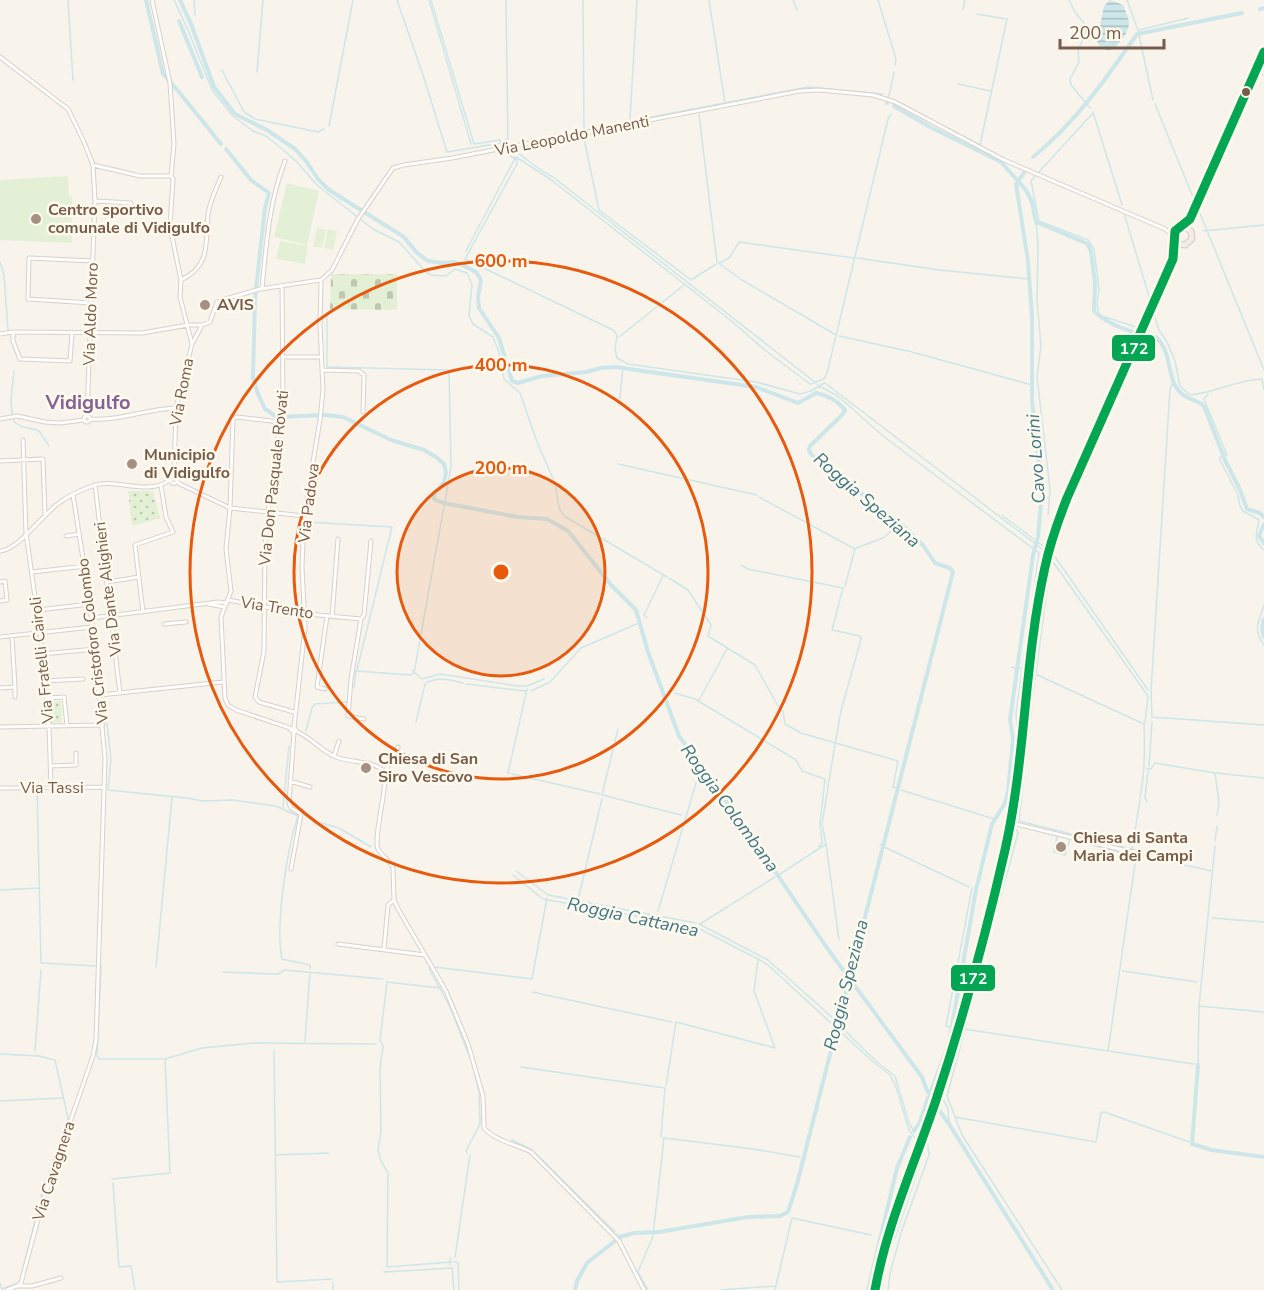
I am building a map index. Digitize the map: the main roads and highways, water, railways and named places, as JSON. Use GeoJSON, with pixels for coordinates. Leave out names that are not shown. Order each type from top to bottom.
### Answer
{"type":"FeatureCollection","features":[{"type":"Feature","properties":{"kind":"main road"},"geometry":{"type":"LineString","coordinates":[[1173,259],[1175,238],[1180,227],[1190,219],[1264,52]]}},
{"type":"Feature","properties":{"kind":"main road"},"geometry":{"type":"LineString","coordinates":[[875,1290],[888,1235],[956,1036],[1012,823],[1020,772],[1039,597],[1048,552],[1067,498],[1173,259],[1192,240],[1190,219]]}},
{"type":"Feature","properties":{"kind":"main road"},"geometry":{"type":"LineString","coordinates":[[1180,227],[1191,231]]}},
{"type":"Feature","properties":{"kind":"main road"},"geometry":{"type":"LineString","coordinates":[[1175,238],[1179,244],[1185,245]]}},
{"type":"Feature","properties":{"kind":"water"},"geometry":{"type":"Polygon","coordinates":[[[1110,0],[1123,5],[1129,24],[1122,40],[1109,51],[1100,47],[1097,42],[1104,6],[1110,0]]]}},
{"type":"Feature","properties":{"kind":"waterway"},"geometry":{"type":"LineString","coordinates":[[68,0],[73,80]]}},
{"type":"Feature","properties":{"kind":"waterway","name":"Roggia Colombana"},"geometry":{"type":"LineString","coordinates":[[146,0],[163,74],[221,144]]}},
{"type":"Feature","properties":{"kind":"waterway"},"geometry":{"type":"LineString","coordinates":[[174,0],[212,90],[233,116],[253,131],[266,136],[297,162],[318,186],[373,229],[399,242],[426,272],[431,275],[446,276],[455,269],[467,273],[472,284],[469,316],[473,324],[493,337],[499,352],[504,379],[520,393],[537,442],[555,483],[559,508],[564,516],[667,577]]}},
{"type":"Feature","properties":{"kind":"waterway","name":"Roggia Speziana"},"geometry":{"type":"LineString","coordinates":[[180,0],[214,87],[235,114],[267,130],[295,149],[329,190],[404,237],[417,253],[428,261],[454,262],[476,272],[481,280],[479,308],[499,338],[512,381],[518,383],[542,376],[615,367],[756,387],[798,403],[816,393],[828,397],[839,403],[845,410],[810,446],[811,454],[903,526],[923,545],[935,563],[950,568],[953,572],[788,1212],[780,1216],[748,1217],[620,1237],[587,1263],[577,1281],[575,1290]]}},
{"type":"Feature","properties":{"kind":"waterway"},"geometry":{"type":"LineString","coordinates":[[194,0],[195,15]]}},
{"type":"Feature","properties":{"kind":"waterway"},"geometry":{"type":"LineString","coordinates":[[257,72],[263,0]]}},
{"type":"Feature","properties":{"kind":"waterway"},"geometry":{"type":"LineString","coordinates":[[329,126],[353,0]]}},
{"type":"Feature","properties":{"kind":"waterway"},"geometry":{"type":"LineString","coordinates":[[397,0],[447,152],[501,143]]}},
{"type":"Feature","properties":{"kind":"waterway"},"geometry":{"type":"LineString","coordinates":[[429,0],[471,144]]}},
{"type":"Feature","properties":{"kind":"waterway"},"geometry":{"type":"LineString","coordinates":[[431,0],[474,144],[500,140],[502,147]]}},
{"type":"Feature","properties":{"kind":"waterway"},"geometry":{"type":"LineString","coordinates":[[506,0],[508,145]]}},
{"type":"Feature","properties":{"kind":"waterway"},"geometry":{"type":"LineString","coordinates":[[583,0],[584,131]]}},
{"type":"Feature","properties":{"kind":"waterway"},"geometry":{"type":"LineString","coordinates":[[630,120],[637,0]]}},
{"type":"Feature","properties":{"kind":"waterway"},"geometry":{"type":"LineString","coordinates":[[709,0],[725,103]]}},
{"type":"Feature","properties":{"kind":"waterway"},"geometry":{"type":"LineString","coordinates":[[793,0],[797,10]]}},
{"type":"Feature","properties":{"kind":"waterway"},"geometry":{"type":"LineString","coordinates":[[878,0],[896,59],[895,65]]}},
{"type":"Feature","properties":{"kind":"waterway"},"geometry":{"type":"LineString","coordinates":[[963,9],[965,0]]}},
{"type":"Feature","properties":{"kind":"waterway"},"geometry":{"type":"LineString","coordinates":[[1069,0],[1084,23],[1086,32],[1078,50],[1079,62],[1070,79],[1071,85],[1090,108]]}},
{"type":"Feature","properties":{"kind":"waterway"},"geometry":{"type":"LineString","coordinates":[[1127,0],[1138,30],[1153,100]]}},
{"type":"Feature","properties":{"kind":"waterway","name":"Cavo Lorini"},"geometry":{"type":"LineString","coordinates":[[1260,9],[1264,8]]}},
{"type":"Feature","properties":{"kind":"waterway","name":"Cavo Lorini"},"geometry":{"type":"LineString","coordinates":[[1033,157],[1077,115],[1137,34],[1242,13]]}},
{"type":"Feature","properties":{"kind":"waterway"},"geometry":{"type":"LineString","coordinates":[[949,129],[980,145],[1007,19],[977,14]]}},
{"type":"Feature","properties":{"kind":"waterway"},"geometry":{"type":"LineString","coordinates":[[1139,30],[1188,18]]}},
{"type":"Feature","properties":{"kind":"waterway"},"geometry":{"type":"LineString","coordinates":[[179,21],[202,77]]}},
{"type":"Feature","properties":{"kind":"waterway"},"geometry":{"type":"LineString","coordinates":[[222,70],[244,112],[255,119],[318,132],[324,129]]}},
{"type":"Feature","properties":{"kind":"waterway"},"geometry":{"type":"LineString","coordinates":[[889,96],[894,72]]}},
{"type":"Feature","properties":{"kind":"waterway"},"geometry":{"type":"LineString","coordinates":[[958,84],[990,91]]}},
{"type":"Feature","properties":{"kind":"waterway"},"geometry":{"type":"LineString","coordinates":[[589,129],[808,87],[883,94]]}},
{"type":"Feature","properties":{"kind":"waterway"},"geometry":{"type":"LineString","coordinates":[[1155,104],[1195,202]]}},
{"type":"Feature","properties":{"kind":"waterway"},"geometry":{"type":"LineString","coordinates":[[894,106],[930,127],[1001,162],[1026,190],[1032,202],[1036,222],[1088,244],[1095,282],[1094,311],[1115,325],[1156,337],[1161,343],[1176,386],[1182,394],[1204,406],[1247,509],[1260,513],[1264,517]]}},
{"type":"Feature","properties":{"kind":"waterway"},"geometry":{"type":"LineString","coordinates":[[1093,112],[1122,205]]}},
{"type":"Feature","properties":{"kind":"waterway"},"geometry":{"type":"LineString","coordinates":[[1038,173],[1093,113]]}},
{"type":"Feature","properties":{"kind":"waterway"},"geometry":{"type":"LineString","coordinates":[[816,382],[824,379],[827,373],[891,114]]}},
{"type":"Feature","properties":{"kind":"waterway"},"geometry":{"type":"LineString","coordinates":[[699,115],[717,262],[742,280],[836,335]]}},
{"type":"Feature","properties":{"kind":"waterway"},"geometry":{"type":"LineString","coordinates":[[583,134],[599,210],[691,280],[716,264]]}},
{"type":"Feature","properties":{"kind":"waterway"},"geometry":{"type":"LineString","coordinates":[[506,139],[507,144]]}},
{"type":"Feature","properties":{"kind":"waterway","name":"Roggia Colombana"},"geometry":{"type":"LineString","coordinates":[[226,149],[251,180],[269,193],[265,208],[255,298],[253,378],[265,409],[277,417],[326,415],[343,417],[391,440],[424,450],[444,464],[446,473],[444,482],[434,494],[434,499],[443,503],[518,517],[547,519],[568,531],[612,586],[636,610],[648,652],[679,736],[745,827],[827,948],[922,1077],[933,1101],[1053,1290]]}},
{"type":"Feature","properties":{"kind":"waterway"},"geometry":{"type":"LineString","coordinates":[[513,150],[553,177],[816,383]]}},
{"type":"Feature","properties":{"kind":"waterway"},"geometry":{"type":"LineString","coordinates":[[504,152],[517,160],[517,164],[465,259],[613,330],[617,335],[615,349],[617,358],[628,364],[756,382],[800,394],[825,383],[1046,552]]}},
{"type":"Feature","properties":{"kind":"waterway"},"geometry":{"type":"LineString","coordinates":[[516,157],[550,179],[729,319],[766,351],[810,384],[814,383]]}},
{"type":"Feature","properties":{"kind":"waterway"},"geometry":{"type":"LineString","coordinates":[[466,251],[515,158]]}},
{"type":"Feature","properties":{"kind":"waterway","name":"Cavo Lorini"},"geometry":{"type":"LineString","coordinates":[[930,1094],[949,1043],[976,890],[992,824],[1005,803],[1008,792],[1013,738],[1010,720],[1033,555],[1038,537],[1042,492],[1032,401],[1032,317],[1028,261],[1016,184],[1024,173]]}},
{"type":"Feature","properties":{"kind":"waterway"},"geometry":{"type":"LineString","coordinates":[[1036,175],[1031,181],[1039,221],[1088,240],[1094,249],[1099,289],[1097,303],[1099,315],[1139,328]]}},
{"type":"Feature","properties":{"kind":"waterway"},"geometry":{"type":"LineString","coordinates":[[1199,211],[1264,370]]}},
{"type":"Feature","properties":{"kind":"waterway"},"geometry":{"type":"LineString","coordinates":[[1124,213],[1151,303]]}},
{"type":"Feature","properties":{"kind":"waterway"},"geometry":{"type":"LineString","coordinates":[[1036,222],[1037,300],[1041,346],[1037,377],[1050,489],[1048,515]]}},
{"type":"Feature","properties":{"kind":"waterway"},"geometry":{"type":"LineString","coordinates":[[1203,231],[1264,225]]}},
{"type":"Feature","properties":{"kind":"waterway"},"geometry":{"type":"LineString","coordinates":[[720,263],[729,258],[739,242],[854,258]]}},
{"type":"Feature","properties":{"kind":"waterway"},"geometry":{"type":"LineString","coordinates":[[857,258],[940,270],[1029,279]]}},
{"type":"Feature","properties":{"kind":"waterway","name":"Roggia Cattanea"},"geometry":{"type":"LineString","coordinates":[[0,262],[4,275],[8,330]]}},
{"type":"Feature","properties":{"kind":"waterway"},"geometry":{"type":"LineString","coordinates":[[619,337],[684,285]]}},
{"type":"Feature","properties":{"kind":"waterway"},"geometry":{"type":"LineString","coordinates":[[1153,312],[1159,330],[1175,361],[1180,386],[1190,395],[1262,379],[1264,389]]}},
{"type":"Feature","properties":{"kind":"waterway","name":"Roggia Colombana"},"geometry":{"type":"LineString","coordinates":[[327,316],[327,367],[449,370],[451,467],[414,673],[410,675],[356,671],[354,688]]}},
{"type":"Feature","properties":{"kind":"waterway"},"geometry":{"type":"LineString","coordinates":[[1144,331],[1149,336]]}},
{"type":"Feature","properties":{"kind":"waterway"},"geometry":{"type":"LineString","coordinates":[[839,336],[912,352],[1032,385]]}},
{"type":"Feature","properties":{"kind":"waterway"},"geometry":{"type":"LineString","coordinates":[[1069,506],[1144,336]]}},
{"type":"Feature","properties":{"kind":"waterway"},"geometry":{"type":"LineString","coordinates":[[619,405],[623,368]]}},
{"type":"Feature","properties":{"kind":"waterway","name":"Roggia Cattanea"},"geometry":{"type":"LineString","coordinates":[[12,414],[14,371]]}},
{"type":"Feature","properties":{"kind":"waterway"},"geometry":{"type":"LineString","coordinates":[[1173,383],[1170,389],[1151,691],[1152,717],[1264,725]]}},
{"type":"Feature","properties":{"kind":"waterway"},"geometry":{"type":"LineString","coordinates":[[817,385],[838,396],[883,436],[1039,553],[1016,713],[1017,761],[1015,785],[1009,808]]}},
{"type":"Feature","properties":{"kind":"waterway"},"geometry":{"type":"LineString","coordinates":[[1208,394],[1204,399],[1227,455],[1219,458],[1238,495],[1243,511],[1259,520],[1257,540],[1264,550]]}},
{"type":"Feature","properties":{"kind":"waterway"},"geometry":{"type":"LineString","coordinates":[[1046,545],[1060,505],[1108,396]]}},
{"type":"Feature","properties":{"kind":"waterway","name":"Roggia Cattanea"},"geometry":{"type":"LineString","coordinates":[[13,420],[21,426],[39,431],[49,446]]}},
{"type":"Feature","properties":{"kind":"waterway"},"geometry":{"type":"LineString","coordinates":[[618,464],[757,495]]}},
{"type":"Feature","properties":{"kind":"waterway"},"geometry":{"type":"LineString","coordinates":[[759,497],[855,549],[845,586]]}},
{"type":"Feature","properties":{"kind":"waterway"},"geometry":{"type":"LineString","coordinates":[[1002,515],[1047,549]]}},
{"type":"Feature","properties":{"kind":"waterway"},"geometry":{"type":"LineString","coordinates":[[307,522],[392,527],[357,670]]}},
{"type":"Feature","properties":{"kind":"waterway"},"geometry":{"type":"LineString","coordinates":[[1264,524],[1259,536],[1264,543]]}},
{"type":"Feature","properties":{"kind":"waterway"},"geometry":{"type":"LineString","coordinates":[[856,548],[883,538],[897,526]]}},
{"type":"Feature","properties":{"kind":"waterway"},"geometry":{"type":"LineString","coordinates":[[1043,550],[1041,555],[1044,559]]}},
{"type":"Feature","properties":{"kind":"waterway"},"geometry":{"type":"LineString","coordinates":[[1053,554],[1148,690]]}},
{"type":"Feature","properties":{"kind":"waterway"},"geometry":{"type":"LineString","coordinates":[[1051,559],[1148,696],[1145,723]]}},
{"type":"Feature","properties":{"kind":"waterway"},"geometry":{"type":"LineString","coordinates":[[1036,673],[1050,567],[1048,564]]}},
{"type":"Feature","properties":{"kind":"waterway"},"geometry":{"type":"LineString","coordinates":[[741,565],[748,569],[843,588],[832,630],[860,636],[861,639],[841,711],[835,744],[822,824],[826,844],[777,876]]}},
{"type":"Feature","properties":{"kind":"waterway"},"geometry":{"type":"LineString","coordinates":[[644,615],[663,576]]}},
{"type":"Feature","properties":{"kind":"waterway"},"geometry":{"type":"LineString","coordinates":[[669,578],[688,590],[711,625],[708,636],[755,665],[783,711],[785,724],[801,733],[898,761],[893,787],[896,788]]}},
{"type":"Feature","properties":{"kind":"waterway"},"geometry":{"type":"LineString","coordinates":[[1264,605],[1257,630],[1264,645]]}},
{"type":"Feature","properties":{"kind":"waterway"},"geometry":{"type":"LineString","coordinates":[[1264,619],[1262,629],[1264,637]]}},
{"type":"Feature","properties":{"kind":"waterway"},"geometry":{"type":"LineString","coordinates":[[531,691],[550,682],[581,648],[639,623]]}},
{"type":"Feature","properties":{"kind":"waterway"},"geometry":{"type":"LineString","coordinates":[[699,700],[727,649]]}},
{"type":"Feature","properties":{"kind":"waterway"},"geometry":{"type":"LineString","coordinates":[[1019,668],[1028,671]]}},
{"type":"Feature","properties":{"kind":"waterway"},"geometry":{"type":"LineString","coordinates":[[412,670],[422,679],[440,674],[518,686],[527,686],[544,679]]}},
{"type":"Feature","properties":{"kind":"waterway"},"geometry":{"type":"LineString","coordinates":[[1033,673],[1144,724],[1144,761],[1140,798]]}},
{"type":"Feature","properties":{"kind":"waterway"},"geometry":{"type":"LineString","coordinates":[[1035,677],[1019,821],[1132,849],[1140,800]]}},
{"type":"Feature","properties":{"kind":"waterway"},"geometry":{"type":"LineString","coordinates":[[416,722],[425,684],[438,679],[463,683]]}},
{"type":"Feature","properties":{"kind":"waterway"},"geometry":{"type":"LineString","coordinates":[[466,684],[526,691]]}},
{"type":"Feature","properties":{"kind":"waterway"},"geometry":{"type":"LineString","coordinates":[[510,773],[508,773],[527,689]]}},
{"type":"Feature","properties":{"kind":"waterway"},"geometry":{"type":"LineString","coordinates":[[675,693],[695,699],[796,760],[802,771],[825,779],[820,824],[822,842],[819,847]]}},
{"type":"Feature","properties":{"kind":"waterway"},"geometry":{"type":"LineString","coordinates":[[306,731],[315,704],[346,702]]}},
{"type":"Feature","properties":{"kind":"waterway"},"geometry":{"type":"LineString","coordinates":[[1149,766],[1152,722]]}},
{"type":"Feature","properties":{"kind":"waterway","name":"Roggia Cattanea"},"geometry":{"type":"LineString","coordinates":[[107,723],[111,759],[108,790],[203,801],[232,800],[276,806],[298,816],[283,888],[280,945],[282,959],[310,965],[310,969]]}},
{"type":"Feature","properties":{"kind":"waterway"},"geometry":{"type":"LineString","coordinates":[[618,729],[602,795],[681,815]]}},
{"type":"Feature","properties":{"kind":"waterway"},"geometry":{"type":"LineString","coordinates":[[283,807],[289,746]]}},
{"type":"Feature","properties":{"kind":"waterway"},"geometry":{"type":"LineString","coordinates":[[1147,769],[1151,769],[1155,763],[1215,773],[1219,803],[1217,815]]}},
{"type":"Feature","properties":{"kind":"waterway"},"geometry":{"type":"LineString","coordinates":[[1147,802],[1145,798],[1148,771]]}},
{"type":"Feature","properties":{"kind":"waterway"},"geometry":{"type":"LineString","coordinates":[[658,911],[699,773]]}},
{"type":"Feature","properties":{"kind":"waterway"},"geometry":{"type":"LineString","coordinates":[[1216,773],[1264,778]]}},
{"type":"Feature","properties":{"kind":"waterway"},"geometry":{"type":"LineString","coordinates":[[512,774],[600,794]]}},
{"type":"Feature","properties":{"kind":"waterway"},"geometry":{"type":"LineString","coordinates":[[37,790],[41,963],[95,966]]}},
{"type":"Feature","properties":{"kind":"waterway"},"geometry":{"type":"LineString","coordinates":[[901,790],[994,819]]}},
{"type":"Feature","properties":{"kind":"waterway"},"geometry":{"type":"LineString","coordinates":[[156,967],[172,797]]}},
{"type":"Feature","properties":{"kind":"waterway"},"geometry":{"type":"LineString","coordinates":[[578,900],[602,799]]}},
{"type":"Feature","properties":{"kind":"waterway","name":"Roggia Cattanea"},"geometry":{"type":"LineString","coordinates":[[318,822],[339,828],[371,847]]}},
{"type":"Feature","properties":{"kind":"waterway"},"geometry":{"type":"LineString","coordinates":[[1215,841],[1217,826]]}},
{"type":"Feature","properties":{"kind":"waterway"},"geometry":{"type":"LineString","coordinates":[[1016,828],[1018,833],[947,1096],[962,1135],[1062,1290]]}},
{"type":"Feature","properties":{"kind":"waterway"},"geometry":{"type":"LineString","coordinates":[[1028,828],[1057,836],[1054,852],[1065,855],[1070,839],[1136,857],[1108,1051]]}},
{"type":"Feature","properties":{"kind":"waterway"},"geometry":{"type":"LineString","coordinates":[[826,844],[839,940]]}},
{"type":"Feature","properties":{"kind":"waterway"},"geometry":{"type":"LineString","coordinates":[[880,845],[969,887]]}},
{"type":"Feature","properties":{"kind":"waterway"},"geometry":{"type":"LineString","coordinates":[[1198,1065],[1199,1006],[1215,846]]}},
{"type":"Feature","properties":{"kind":"waterway"},"geometry":{"type":"LineString","coordinates":[[1147,857],[1212,871]]}},
{"type":"Feature","properties":{"kind":"waterway"},"geometry":{"type":"LineString","coordinates":[[516,871],[548,895],[696,923]]}},
{"type":"Feature","properties":{"kind":"waterway","name":"Roggia Cattanea"},"geometry":{"type":"LineString","coordinates":[[513,875],[543,899],[696,927],[768,965],[890,1075],[909,1130],[918,1142]]}},
{"type":"Feature","properties":{"kind":"waterway"},"geometry":{"type":"LineString","coordinates":[[700,924],[775,877]]}},
{"type":"Feature","properties":{"kind":"waterway"},"geometry":{"type":"LineString","coordinates":[[0,890],[39,888]]}},
{"type":"Feature","properties":{"kind":"waterway"},"geometry":{"type":"LineString","coordinates":[[955,1028],[946,1026],[972,888]]}},
{"type":"Feature","properties":{"kind":"waterway"},"geometry":{"type":"LineString","coordinates":[[434,967],[532,979],[547,898]]}},
{"type":"Feature","properties":{"kind":"waterway"},"geometry":{"type":"LineString","coordinates":[[1212,918],[1264,922]]}},
{"type":"Feature","properties":{"kind":"waterway","name":"Roggia Cattanea"},"geometry":{"type":"LineString","coordinates":[[699,924],[768,960],[834,1019]]}},
{"type":"Feature","properties":{"kind":"waterway"},"geometry":{"type":"LineString","coordinates":[[666,1086],[676,1022],[775,1048],[754,991],[758,960]]}},
{"type":"Feature","properties":{"kind":"waterway"},"geometry":{"type":"LineString","coordinates":[[100,966],[97,1056],[100,1059],[165,1059],[202,1048],[254,1043],[376,1044]]}},
{"type":"Feature","properties":{"kind":"waterway"},"geometry":{"type":"LineString","coordinates":[[430,968],[450,1007],[473,1065]]}},
{"type":"Feature","properties":{"kind":"waterway","name":"Roggia Colombana"},"geometry":{"type":"LineString","coordinates":[[853,969],[853,981]]}},
{"type":"Feature","properties":{"kind":"waterway"},"geometry":{"type":"LineString","coordinates":[[35,1051],[41,970]]}},
{"type":"Feature","properties":{"kind":"waterway"},"geometry":{"type":"LineString","coordinates":[[223,972],[278,974],[285,970],[383,979]]}},
{"type":"Feature","properties":{"kind":"waterway"},"geometry":{"type":"LineString","coordinates":[[1123,971],[1197,982]]}},
{"type":"Feature","properties":{"kind":"waterway"},"geometry":{"type":"LineString","coordinates":[[305,1041],[310,972]]}},
{"type":"Feature","properties":{"kind":"waterway"},"geometry":{"type":"LineString","coordinates":[[440,988],[387,982],[380,1040],[383,1046],[380,1069],[381,1131],[378,1150],[388,1173],[387,1267],[452,1262]]}},
{"type":"Feature","properties":{"kind":"waterway"},"geometry":{"type":"LineString","coordinates":[[532,992],[672,1022]]}},
{"type":"Feature","properties":{"kind":"waterway"},"geometry":{"type":"LineString","coordinates":[[1199,1006],[1264,1012]]}},
{"type":"Feature","properties":{"kind":"waterway","name":"Roggia Cattanea"},"geometry":{"type":"LineString","coordinates":[[836,1022],[877,1062],[895,1076],[909,1123],[914,1131]]}},
{"type":"Feature","properties":{"kind":"waterway","name":"Roggia Cattanea"},"geometry":{"type":"LineString","coordinates":[[829,1032],[838,1028]]}},
{"type":"Feature","properties":{"kind":"waterway"},"geometry":{"type":"LineString","coordinates":[[964,1029],[1194,1064]]}},
{"type":"Feature","properties":{"kind":"waterway"},"geometry":{"type":"LineString","coordinates":[[274,1050],[277,1282],[332,1279]]}},
{"type":"Feature","properties":{"kind":"waterway"},"geometry":{"type":"LineString","coordinates":[[0,1054],[39,1056],[55,1060],[68,1118],[43,1189],[22,1273]]}},
{"type":"Feature","properties":{"kind":"waterway"},"geometry":{"type":"LineString","coordinates":[[112,1179],[170,1173],[165,1059]]}},
{"type":"Feature","properties":{"kind":"waterway"},"geometry":{"type":"LineString","coordinates":[[1198,1065],[1192,1144],[1212,1150],[1264,1157]]}},
{"type":"Feature","properties":{"kind":"waterway"},"geometry":{"type":"LineString","coordinates":[[521,1067],[665,1088],[661,1137]]}},
{"type":"Feature","properties":{"kind":"waterway"},"geometry":{"type":"LineString","coordinates":[[467,1153],[480,1124],[479,1091],[475,1075]]}},
{"type":"Feature","properties":{"kind":"waterway","name":"Cavo Lorini"},"geometry":{"type":"LineString","coordinates":[[934,1084],[936,1089]]}},
{"type":"Feature","properties":{"kind":"waterway"},"geometry":{"type":"LineString","coordinates":[[941,1095],[948,1109],[949,1124]]}},
{"type":"Feature","properties":{"kind":"waterway"},"geometry":{"type":"LineString","coordinates":[[0,1101],[63,1098]]}},
{"type":"Feature","properties":{"kind":"waterway","name":"Cavo Lorini"},"geometry":{"type":"LineString","coordinates":[[914,1131],[920,1122],[928,1098]]}},
{"type":"Feature","properties":{"kind":"waterway"},"geometry":{"type":"LineString","coordinates":[[888,1290],[901,1233],[929,1155],[927,1139],[939,1109]]}},
{"type":"Feature","properties":{"kind":"waterway"},"geometry":{"type":"LineString","coordinates":[[955,1117],[1096,1142],[1101,1113],[1104,1112],[1192,1143]]}},
{"type":"Feature","properties":{"kind":"waterway","name":"Cavo Lorini"},"geometry":{"type":"LineString","coordinates":[[868,1290],[897,1168],[910,1137]]}},
{"type":"Feature","properties":{"kind":"waterway"},"geometry":{"type":"LineString","coordinates":[[648,1290],[638,1272],[653,1236],[663,1138]]}},
{"type":"Feature","properties":{"kind":"waterway"},"geometry":{"type":"LineString","coordinates":[[665,1138],[800,1157]]}},
{"type":"Feature","properties":{"kind":"waterway"},"geometry":{"type":"LineString","coordinates":[[512,1140],[532,1150],[615,1232]]}},
{"type":"Feature","properties":{"kind":"waterway","name":"Roggia Cattanea"},"geometry":{"type":"LineString","coordinates":[[882,1290],[886,1264],[924,1152],[922,1147]]}},
{"type":"Feature","properties":{"kind":"waterway"},"geometry":{"type":"LineString","coordinates":[[276,1155],[329,1153]]}},
{"type":"Feature","properties":{"kind":"waterway"},"geometry":{"type":"LineString","coordinates":[[455,1257],[470,1155]]}},
{"type":"Feature","properties":{"kind":"waterway"},"geometry":{"type":"LineString","coordinates":[[113,1183],[119,1267],[131,1266],[135,1290]]}},
{"type":"Feature","properties":{"kind":"waterway"},"geometry":{"type":"LineString","coordinates":[[775,1290],[792,1218],[871,1235]]}},
{"type":"Feature","properties":{"kind":"waterway","name":"Roggia Speziana"},"geometry":{"type":"LineString","coordinates":[[617,1234],[620,1237]]}},
{"type":"Feature","properties":{"kind":"waterway"},"geometry":{"type":"LineString","coordinates":[[450,1258],[450,1265]]}},
{"type":"Feature","properties":{"kind":"waterway"},"geometry":{"type":"LineString","coordinates":[[454,1262],[458,1262],[459,1290]]}},
{"type":"Feature","properties":{"kind":"waterway"},"geometry":{"type":"LineString","coordinates":[[384,1272],[452,1268],[454,1290]]}},
{"type":"Feature","properties":{"kind":"waterway"},"geometry":{"type":"LineString","coordinates":[[2,1289],[18,1283],[21,1278]]}},
{"type":"Feature","properties":{"kind":"waterway"},"geometry":{"type":"LineString","coordinates":[[333,1282],[333,1290]]}},
{"type":"Feature","properties":{"kind":"waterway"},"geometry":{"type":"LineString","coordinates":[[0,1283],[2,1289]]}},
{"type":"Feature","properties":{"kind":"waterway"},"geometry":{"type":"LineString","coordinates":[[720,1290],[776,1286]]}},
{"type":"Feature","properties":{"kind":"place","name":"Centro sportivo comunale di Vidigulfo"},"geometry":{"type":"Point","coordinates":[36,219]}},
{"type":"Feature","properties":{"kind":"place","name":"AVIS"},"geometry":{"type":"Point","coordinates":[205,305]}},
{"type":"Feature","properties":{"kind":"place","name":"Municipio di Vidigulfo"},"geometry":{"type":"Point","coordinates":[132,464]}},
{"type":"Feature","properties":{"kind":"place","name":"Chiesa di San Siro Vescovo"},"geometry":{"type":"Point","coordinates":[366,768]}},
{"type":"Feature","properties":{"kind":"place","name":"Chiesa di Santa Maria dei Campi"},"geometry":{"type":"Point","coordinates":[1061,847]}},
{"type":"Feature","properties":{"kind":"district","name":"Vidigulfo"},"geometry":{"type":"Point","coordinates":[88,402]}}]}
